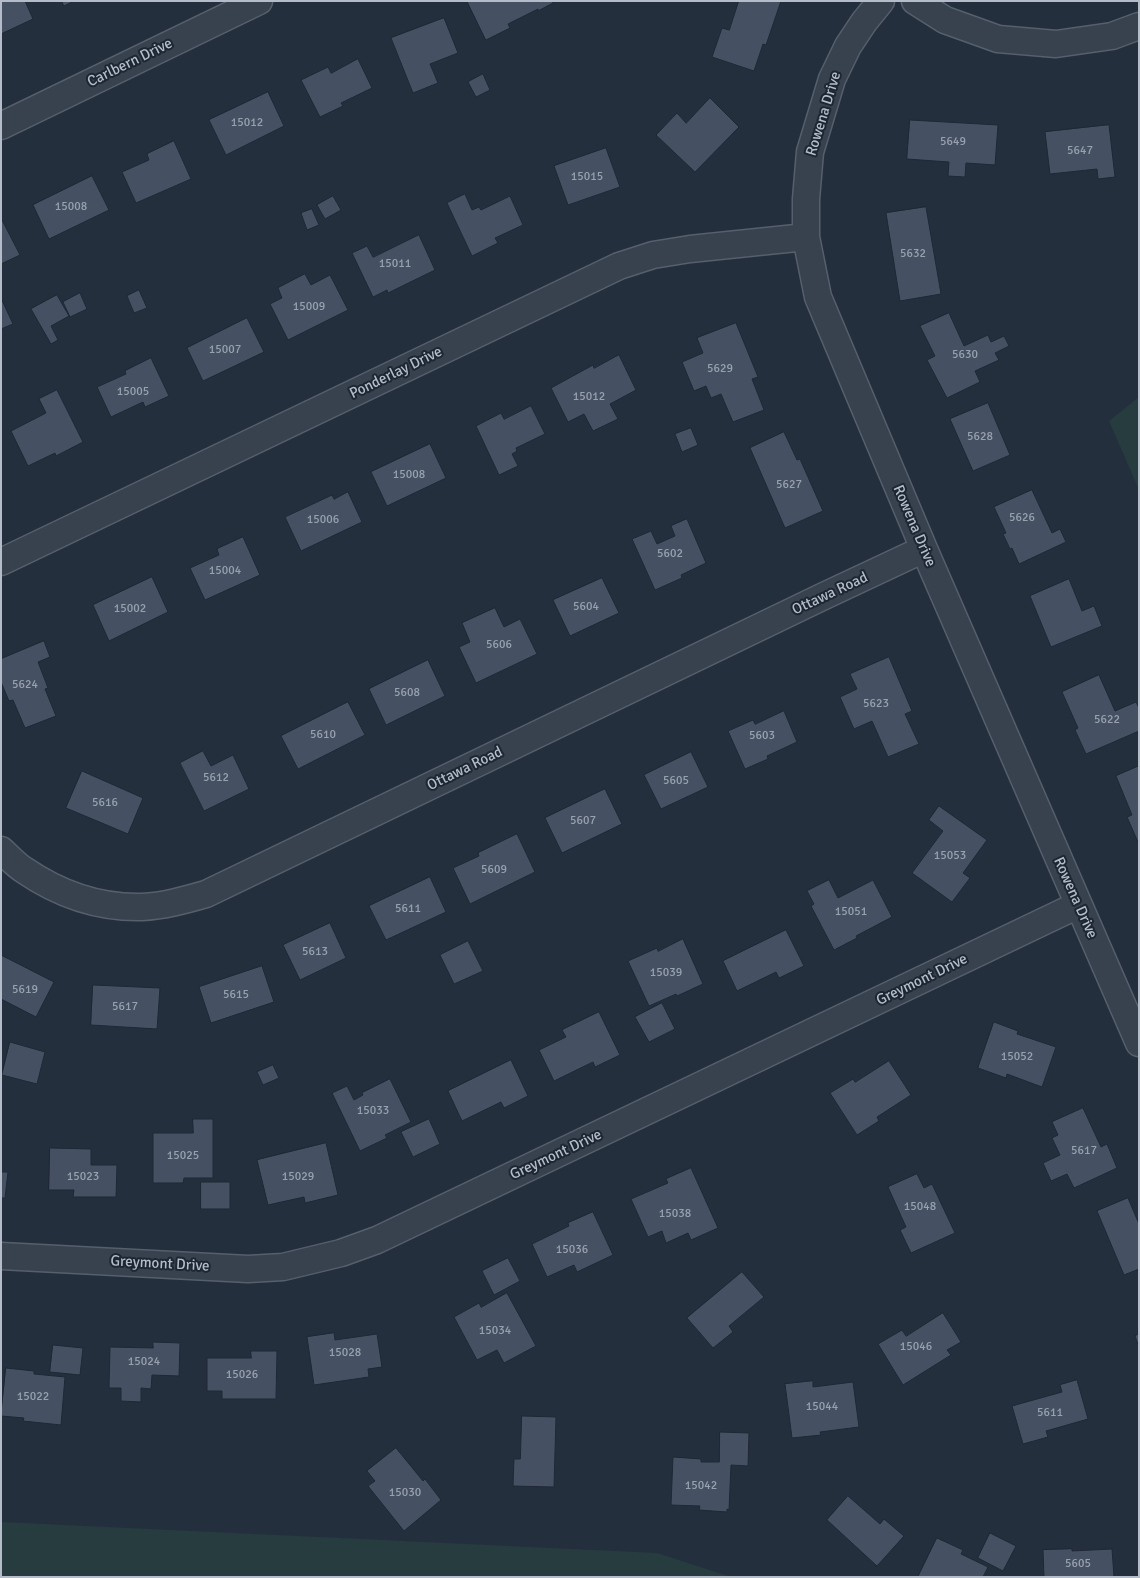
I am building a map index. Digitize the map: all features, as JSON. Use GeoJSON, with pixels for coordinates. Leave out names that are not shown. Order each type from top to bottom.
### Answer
{"type":"FeatureCollection","features":[{"type":"Feature","properties":{"kind":"street","name":"Carlbern Drive"},"geometry":{"type":"LineString","coordinates":[[1,126],[259,1]]}},
{"type":"Feature","properties":{"kind":"street","name":"Rowena Drive"},"geometry":{"type":"LineString","coordinates":[[881,1],[848,46],[832,79],[810,152],[806,199],[806,237],[818,297],[924,549],[1139,1043]]}},
{"type":"Feature","properties":{"kind":"street"},"geometry":{"type":"LineString","coordinates":[[915,1],[945,20],[998,39],[1056,44],[1112,36],[1139,26]]}},
{"type":"Feature","properties":{"kind":"street","name":"Ponderlay Drive"},"geometry":{"type":"LineString","coordinates":[[1,562],[619,266],[653,255],[690,249],[806,237]]}},
{"type":"Feature","properties":{"kind":"street","name":"Ottawa Road"},"geometry":{"type":"LineString","coordinates":[[1,850],[22,870],[59,891],[100,904],[142,907],[174,903],[206,894],[924,549]]}},
{"type":"Feature","properties":{"kind":"street","name":"Greymont Drive"},"geometry":{"type":"LineString","coordinates":[[1,1256],[248,1269],[283,1267],[341,1253],[377,1240],[1078,905]]}},
{"type":"Feature","properties":{"kind":"green space"},"geometry":{"type":"Polygon","coordinates":[[[1139,397],[1139,490],[1109,421],[1139,397]]]}},
{"type":"Feature","properties":{"kind":"green space"},"geometry":{"type":"Polygon","coordinates":[[[1,1522],[657,1553],[731,1577],[1,1577],[1,1522]]]}},
{"type":"Feature","properties":{"kind":"building"},"geometry":{"type":"Polygon","coordinates":[[[1,1],[25,1],[33,19],[1,34],[1,1]]]}},
{"type":"Feature","properties":{"kind":"building"},"geometry":{"type":"Polygon","coordinates":[[[62,1],[74,1],[64,6],[62,1]]]}},
{"type":"Feature","properties":{"kind":"building"},"geometry":{"type":"Polygon","coordinates":[[[467,1],[552,1],[553,3],[508,24],[510,28],[486,40],[467,1]]]}},
{"type":"Feature","properties":{"kind":"building"},"geometry":{"type":"Polygon","coordinates":[[[739,1],[781,1],[766,45],[763,44],[754,71],[712,57],[722,28],[729,30],[739,1]]]}},
{"type":"Feature","properties":{"kind":"building"},"geometry":{"type":"Polygon","coordinates":[[[444,18],[458,53],[430,64],[438,83],[413,93],[391,38],[444,18]]]}},
{"type":"Feature","properties":{"kind":"building"},"geometry":{"type":"Polygon","coordinates":[[[358,59],[372,88],[341,103],[343,106],[320,117],[301,80],[328,67],[331,73],[358,59]]]}},
{"type":"Feature","properties":{"kind":"building"},"geometry":{"type":"Polygon","coordinates":[[[483,74],[490,90],[476,97],[468,82],[483,74]]]}},
{"type":"Feature","properties":{"kind":"building"},"geometry":{"type":"Polygon","coordinates":[[[268,92],[284,126],[226,155],[209,120],[268,92]]]}},
{"type":"Feature","properties":{"kind":"building"},"geometry":{"type":"Polygon","coordinates":[[[710,98],[739,127],[695,172],[656,135],[677,113],[686,123],[710,98]]]}},
{"type":"Feature","properties":{"kind":"building"},"geometry":{"type":"Polygon","coordinates":[[[910,120],[998,125],[995,165],[966,163],[965,177],[948,176],[949,162],[907,159],[910,120]]]}},
{"type":"Feature","properties":{"kind":"building"},"geometry":{"type":"Polygon","coordinates":[[[1109,125],[1115,177],[1098,179],[1097,169],[1050,174],[1045,132],[1109,125]]]}},
{"type":"Feature","properties":{"kind":"building"},"geometry":{"type":"Polygon","coordinates":[[[174,141],[191,179],[136,203],[122,172],[149,160],[147,154],[174,141]]]}},
{"type":"Feature","properties":{"kind":"building"},"geometry":{"type":"Polygon","coordinates":[[[606,148],[620,187],[568,205],[554,166],[606,148]]]}},
{"type":"Feature","properties":{"kind":"building"},"geometry":{"type":"Polygon","coordinates":[[[92,176],[109,210],[49,239],[33,205],[92,176]]]}},
{"type":"Feature","properties":{"kind":"building"},"geometry":{"type":"Polygon","coordinates":[[[465,194],[472,210],[479,207],[481,210],[510,196],[523,225],[495,238],[498,243],[472,256],[447,203],[465,194]]]}},
{"type":"Feature","properties":{"kind":"building"},"geometry":{"type":"Polygon","coordinates":[[[333,196],[341,210],[325,219],[317,205],[333,196]]]}},
{"type":"Feature","properties":{"kind":"building"},"geometry":{"type":"Polygon","coordinates":[[[926,207],[941,294],[900,301],[886,213],[926,207]]]}},
{"type":"Feature","properties":{"kind":"building"},"geometry":{"type":"Polygon","coordinates":[[[312,209],[319,225],[307,230],[301,213],[312,209]]]}},
{"type":"Feature","properties":{"kind":"building"},"geometry":{"type":"Polygon","coordinates":[[[1,221],[20,255],[1,264],[1,221]]]}},
{"type":"Feature","properties":{"kind":"building"},"geometry":{"type":"Polygon","coordinates":[[[419,235],[435,270],[388,293],[387,290],[373,297],[352,253],[367,246],[373,257],[419,235]]]}},
{"type":"Feature","properties":{"kind":"building"},"geometry":{"type":"Polygon","coordinates":[[[305,274],[311,285],[330,275],[348,310],[288,340],[270,304],[282,298],[278,288],[305,274]]]}},
{"type":"Feature","properties":{"kind":"building"},"geometry":{"type":"Polygon","coordinates":[[[139,290],[147,308],[134,313],[127,296],[139,290]]]}},
{"type":"Feature","properties":{"kind":"building"},"geometry":{"type":"Polygon","coordinates":[[[80,293],[87,309],[70,317],[63,302],[80,293]]]}},
{"type":"Feature","properties":{"kind":"building"},"geometry":{"type":"Polygon","coordinates":[[[57,295],[69,316],[51,326],[58,340],[51,344],[31,309],[57,295]]]}},
{"type":"Feature","properties":{"kind":"building"},"geometry":{"type":"Polygon","coordinates":[[[1,298],[13,324],[1,329],[1,298]]]}},
{"type":"Feature","properties":{"kind":"building"},"geometry":{"type":"Polygon","coordinates":[[[949,313],[964,346],[988,335],[991,342],[1004,336],[1009,346],[995,353],[999,360],[975,371],[980,382],[947,398],[927,360],[935,356],[920,326],[949,313]]]}},
{"type":"Feature","properties":{"kind":"building"},"geometry":{"type":"Polygon","coordinates":[[[247,318],[264,352],[203,381],[187,348],[247,318]]]}},
{"type":"Feature","properties":{"kind":"building"},"geometry":{"type":"Polygon","coordinates":[[[736,323],[758,377],[752,379],[764,410],[733,422],[721,394],[711,398],[706,386],[694,391],[682,362],[703,353],[697,338],[736,323]]]}},
{"type":"Feature","properties":{"kind":"building"},"geometry":{"type":"Polygon","coordinates":[[[619,355],[636,390],[610,404],[618,419],[593,431],[584,414],[568,422],[551,388],[593,365],[594,368],[619,355]]]}},
{"type":"Feature","properties":{"kind":"building"},"geometry":{"type":"Polygon","coordinates":[[[151,358],[169,396],[145,407],[143,402],[111,417],[97,387],[126,374],[125,371],[151,358]]]}},
{"type":"Feature","properties":{"kind":"building"},"geometry":{"type":"Polygon","coordinates":[[[57,390],[83,442],[56,456],[55,453],[28,466],[11,431],[46,413],[39,399],[57,390]]]}},
{"type":"Feature","properties":{"kind":"building"},"geometry":{"type":"Polygon","coordinates":[[[988,403],[1010,455],[973,471],[950,419],[988,403]]]}},
{"type":"Feature","properties":{"kind":"building"},"geometry":{"type":"Polygon","coordinates":[[[531,406],[545,434],[516,448],[517,451],[512,454],[518,466],[499,475],[476,426],[501,413],[504,419],[531,406]]]}},
{"type":"Feature","properties":{"kind":"building"},"geometry":{"type":"Polygon","coordinates":[[[691,428],[698,445],[682,452],[675,434],[691,428]]]}},
{"type":"Feature","properties":{"kind":"building"},"geometry":{"type":"Polygon","coordinates":[[[784,432],[797,460],[800,459],[823,511],[785,528],[750,448],[784,432]]]}},
{"type":"Feature","properties":{"kind":"building"},"geometry":{"type":"Polygon","coordinates":[[[430,444],[446,478],[387,506],[371,472],[430,444]]]}},
{"type":"Feature","properties":{"kind":"building"},"geometry":{"type":"Polygon","coordinates":[[[1032,490],[1052,533],[1060,529],[1066,542],[1019,564],[1003,534],[1006,533],[994,507],[1032,490]]]}},
{"type":"Feature","properties":{"kind":"building"},"geometry":{"type":"Polygon","coordinates":[[[348,492],[362,522],[301,551],[285,517],[332,495],[334,499],[348,492]]]}},
{"type":"Feature","properties":{"kind":"building"},"geometry":{"type":"Polygon","coordinates":[[[687,519],[706,563],[681,575],[682,578],[655,590],[632,539],[651,531],[657,544],[675,536],[671,526],[687,519]]]}},
{"type":"Feature","properties":{"kind":"building"},"geometry":{"type":"Polygon","coordinates":[[[243,537],[260,575],[205,600],[190,568],[219,555],[217,549],[243,537]]]}},
{"type":"Feature","properties":{"kind":"building"},"geometry":{"type":"Polygon","coordinates":[[[152,577],[168,612],[109,641],[93,605],[152,577]]]}},
{"type":"Feature","properties":{"kind":"building"},"geometry":{"type":"Polygon","coordinates":[[[602,578],[619,613],[570,636],[553,600],[602,578]]]}},
{"type":"Feature","properties":{"kind":"building"},"geometry":{"type":"Polygon","coordinates":[[[1069,579],[1082,611],[1094,606],[1102,626],[1051,647],[1030,596],[1069,579]]]}},
{"type":"Feature","properties":{"kind":"building"},"geometry":{"type":"Polygon","coordinates":[[[495,608],[504,627],[520,619],[537,654],[476,683],[459,647],[470,642],[462,623],[495,608]]]}},
{"type":"Feature","properties":{"kind":"building"},"geometry":{"type":"Polygon","coordinates":[[[44,641],[50,657],[38,662],[48,688],[45,689],[56,716],[25,728],[13,700],[9,701],[1,682],[1,659],[44,641]]]}},
{"type":"Feature","properties":{"kind":"building"},"geometry":{"type":"Polygon","coordinates":[[[889,657],[912,711],[905,714],[919,744],[888,757],[872,721],[854,729],[840,697],[857,689],[850,674],[889,657]]]}},
{"type":"Feature","properties":{"kind":"building"},"geometry":{"type":"Polygon","coordinates":[[[428,660],[445,696],[386,725],[369,689],[428,660]]]}},
{"type":"Feature","properties":{"kind":"building"},"geometry":{"type":"Polygon","coordinates":[[[1099,675],[1115,711],[1136,702],[1139,708],[1139,731],[1086,754],[1075,730],[1078,728],[1062,692],[1099,675]]]}},
{"type":"Feature","properties":{"kind":"building"},"geometry":{"type":"Polygon","coordinates":[[[348,702],[365,735],[298,769],[281,736],[348,702]]]}},
{"type":"Feature","properties":{"kind":"building"},"geometry":{"type":"Polygon","coordinates":[[[784,711],[797,742],[767,756],[768,759],[745,769],[728,731],[753,720],[755,724],[784,711]]]}},
{"type":"Feature","properties":{"kind":"building"},"geometry":{"type":"Polygon","coordinates":[[[203,751],[211,766],[233,755],[249,789],[204,811],[180,763],[203,751]]]}},
{"type":"Feature","properties":{"kind":"building"},"geometry":{"type":"Polygon","coordinates":[[[691,752],[708,787],[661,809],[644,775],[691,752]]]}},
{"type":"Feature","properties":{"kind":"building"},"geometry":{"type":"Polygon","coordinates":[[[1139,766],[1138,842],[1127,817],[1132,815],[1116,776],[1139,766]]]}},
{"type":"Feature","properties":{"kind":"building"},"geometry":{"type":"Polygon","coordinates":[[[82,771],[143,798],[128,834],[66,808],[82,771]]]}},
{"type":"Feature","properties":{"kind":"building"},"geometry":{"type":"Polygon","coordinates":[[[605,789],[622,824],[562,853],[545,818],[605,789]]]}},
{"type":"Feature","properties":{"kind":"building"},"geometry":{"type":"Polygon","coordinates":[[[939,806],[987,840],[963,873],[970,878],[952,902],[912,873],[943,831],[929,820],[939,806]]]}},
{"type":"Feature","properties":{"kind":"building"},"geometry":{"type":"Polygon","coordinates":[[[517,834],[535,872],[470,904],[453,868],[479,856],[478,853],[517,834]]]}},
{"type":"Feature","properties":{"kind":"building"},"geometry":{"type":"Polygon","coordinates":[[[430,877],[446,912],[386,940],[369,906],[430,877]]]}},
{"type":"Feature","properties":{"kind":"building"},"geometry":{"type":"Polygon","coordinates":[[[829,880],[838,898],[873,880],[892,917],[834,950],[811,906],[814,904],[807,891],[829,880]]]}},
{"type":"Feature","properties":{"kind":"building"},"geometry":{"type":"Polygon","coordinates":[[[330,923],[346,958],[300,980],[283,945],[330,923]]]}},
{"type":"Feature","properties":{"kind":"building"},"geometry":{"type":"Polygon","coordinates":[[[786,930],[804,966],[779,978],[776,972],[737,991],[723,961],[786,930]]]}},
{"type":"Feature","properties":{"kind":"building"},"geometry":{"type":"Polygon","coordinates":[[[683,939],[703,984],[649,1006],[628,961],[657,948],[658,951],[683,939]]]}},
{"type":"Feature","properties":{"kind":"building"},"geometry":{"type":"Polygon","coordinates":[[[468,941],[483,971],[454,984],[440,955],[468,941]]]}},
{"type":"Feature","properties":{"kind":"building"},"geometry":{"type":"Polygon","coordinates":[[[1,955],[54,982],[36,1017],[1,999],[1,955]]]}},
{"type":"Feature","properties":{"kind":"building"},"geometry":{"type":"Polygon","coordinates":[[[262,966],[274,1002],[211,1023],[199,987],[262,966]]]}},
{"type":"Feature","properties":{"kind":"building"},"geometry":{"type":"Polygon","coordinates":[[[93,985],[160,988],[157,1029],[91,1025],[93,985]]]}},
{"type":"Feature","properties":{"kind":"building"},"geometry":{"type":"Polygon","coordinates":[[[662,1003],[675,1029],[649,1042],[635,1017],[662,1003]]]}},
{"type":"Feature","properties":{"kind":"building"},"geometry":{"type":"Polygon","coordinates":[[[599,1012],[620,1055],[595,1067],[593,1062],[554,1081],[539,1050],[566,1037],[562,1030],[599,1012]]]}},
{"type":"Feature","properties":{"kind":"building"},"geometry":{"type":"Polygon","coordinates":[[[994,1022],[1018,1031],[1017,1034],[1056,1047],[1042,1087],[1007,1074],[1006,1078],[978,1068],[994,1022]]]}},
{"type":"Feature","properties":{"kind":"building"},"geometry":{"type":"Polygon","coordinates":[[[10,1042],[45,1052],[37,1084],[2,1075],[10,1042]]]}},
{"type":"Feature","properties":{"kind":"building"},"geometry":{"type":"Polygon","coordinates":[[[511,1060],[528,1096],[504,1108],[501,1102],[462,1121],[448,1091],[511,1060]]]}},
{"type":"Feature","properties":{"kind":"building"},"geometry":{"type":"Polygon","coordinates":[[[889,1061],[911,1095],[877,1117],[879,1121],[857,1135],[830,1093],[853,1079],[855,1082],[889,1061]]]}},
{"type":"Feature","properties":{"kind":"building"},"geometry":{"type":"Polygon","coordinates":[[[273,1065],[279,1078],[263,1085],[257,1072],[273,1065]]]}},
{"type":"Feature","properties":{"kind":"building"},"geometry":{"type":"Polygon","coordinates":[[[390,1079],[411,1122],[385,1135],[387,1138],[360,1151],[332,1093],[347,1086],[354,1100],[363,1095],[362,1093],[390,1079]]]}},
{"type":"Feature","properties":{"kind":"building"},"geometry":{"type":"Polygon","coordinates":[[[1083,1108],[1101,1147],[1107,1144],[1117,1168],[1074,1188],[1067,1174],[1051,1181],[1043,1163],[1060,1155],[1052,1138],[1058,1135],[1052,1122],[1083,1108]]]}},
{"type":"Feature","properties":{"kind":"building"},"geometry":{"type":"Polygon","coordinates":[[[193,1119],[213,1119],[213,1178],[184,1178],[183,1183],[153,1183],[153,1133],[193,1133],[193,1119]]]}},
{"type":"Feature","properties":{"kind":"building"},"geometry":{"type":"Polygon","coordinates":[[[429,1119],[440,1144],[413,1157],[401,1132],[429,1119]]]}},
{"type":"Feature","properties":{"kind":"building"},"geometry":{"type":"Polygon","coordinates":[[[326,1143],[338,1195],[305,1203],[304,1197],[268,1205],[257,1160],[326,1143]]]}},
{"type":"Feature","properties":{"kind":"building"},"geometry":{"type":"Polygon","coordinates":[[[50,1148],[91,1149],[91,1165],[117,1165],[116,1197],[73,1197],[74,1190],[49,1190],[50,1148]]]}},
{"type":"Feature","properties":{"kind":"building"},"geometry":{"type":"Polygon","coordinates":[[[691,1168],[718,1228],[691,1240],[688,1233],[666,1243],[662,1231],[648,1237],[631,1199],[668,1183],[666,1179],[691,1168]]]}},
{"type":"Feature","properties":{"kind":"building"},"geometry":{"type":"Polygon","coordinates":[[[1,1172],[8,1172],[5,1198],[1,1198],[1,1172]]]}},
{"type":"Feature","properties":{"kind":"building"},"geometry":{"type":"Polygon","coordinates":[[[917,1174],[924,1188],[932,1184],[955,1233],[911,1253],[900,1230],[906,1227],[888,1187],[917,1174]]]}},
{"type":"Feature","properties":{"kind":"building"},"geometry":{"type":"Polygon","coordinates":[[[201,1182],[230,1182],[230,1209],[201,1209],[201,1182]]]}},
{"type":"Feature","properties":{"kind":"building"},"geometry":{"type":"Polygon","coordinates":[[[1128,1198],[1139,1224],[1139,1269],[1124,1275],[1097,1211],[1128,1198]]]}},
{"type":"Feature","properties":{"kind":"building"},"geometry":{"type":"Polygon","coordinates":[[[593,1212],[613,1255],[577,1272],[574,1265],[547,1277],[532,1244],[569,1226],[568,1223],[593,1212]]]}},
{"type":"Feature","properties":{"kind":"building"},"geometry":{"type":"Polygon","coordinates":[[[508,1258],[520,1281],[494,1295],[482,1271],[508,1258]]]}},
{"type":"Feature","properties":{"kind":"building"},"geometry":{"type":"Polygon","coordinates":[[[742,1272],[764,1297],[729,1326],[733,1332],[713,1348],[687,1318],[742,1272]]]}},
{"type":"Feature","properties":{"kind":"building"},"geometry":{"type":"Polygon","coordinates":[[[507,1293],[536,1346],[504,1363],[497,1350],[477,1360],[454,1317],[479,1303],[481,1307],[507,1293]]]}},
{"type":"Feature","properties":{"kind":"building"},"geometry":{"type":"Polygon","coordinates":[[[943,1313],[961,1342],[947,1350],[951,1355],[903,1385],[878,1344],[902,1330],[906,1336],[943,1313]]]}},
{"type":"Feature","properties":{"kind":"building"},"geometry":{"type":"Polygon","coordinates":[[[334,1333],[335,1340],[377,1334],[382,1367],[368,1369],[369,1377],[314,1385],[307,1337],[334,1333]]]}},
{"type":"Feature","properties":{"kind":"building"},"geometry":{"type":"Polygon","coordinates":[[[1139,1334],[1139,1347],[1135,1336],[1139,1334]]]}},
{"type":"Feature","properties":{"kind":"building"},"geometry":{"type":"Polygon","coordinates":[[[153,1342],[180,1343],[179,1376],[152,1375],[151,1389],[141,1388],[141,1402],[121,1401],[121,1388],[109,1388],[110,1347],[153,1348],[153,1342]]]}},
{"type":"Feature","properties":{"kind":"building"},"geometry":{"type":"Polygon","coordinates":[[[53,1345],[83,1348],[80,1375],[50,1372],[53,1345]]]}},
{"type":"Feature","properties":{"kind":"building"},"geometry":{"type":"Polygon","coordinates":[[[251,1351],[277,1351],[276,1399],[222,1399],[222,1391],[207,1391],[207,1358],[251,1358],[251,1351]]]}},
{"type":"Feature","properties":{"kind":"building"},"geometry":{"type":"Polygon","coordinates":[[[6,1368],[34,1371],[34,1374],[65,1377],[61,1425],[23,1421],[24,1418],[1,1416],[6,1368]]]}},
{"type":"Feature","properties":{"kind":"building"},"geometry":{"type":"Polygon","coordinates":[[[1077,1380],[1088,1419],[1046,1431],[1048,1437],[1023,1444],[1012,1406],[1062,1392],[1060,1385],[1077,1380]]]}},
{"type":"Feature","properties":{"kind":"building"},"geometry":{"type":"Polygon","coordinates":[[[813,1381],[813,1387],[853,1382],[859,1427],[820,1432],[821,1435],[792,1438],[785,1384],[813,1381]]]}},
{"type":"Feature","properties":{"kind":"building"},"geometry":{"type":"Polygon","coordinates":[[[522,1416],[556,1417],[554,1487],[513,1486],[514,1459],[520,1459],[522,1416]]]}},
{"type":"Feature","properties":{"kind":"building"},"geometry":{"type":"Polygon","coordinates":[[[720,1432],[749,1433],[748,1466],[731,1465],[729,1510],[727,1509],[727,1512],[699,1510],[700,1506],[671,1505],[673,1457],[701,1459],[701,1462],[719,1462],[720,1432]]]}},
{"type":"Feature","properties":{"kind":"building"},"geometry":{"type":"Polygon","coordinates":[[[396,1448],[423,1481],[425,1479],[441,1500],[404,1531],[368,1486],[375,1481],[367,1471],[396,1448]]]}},
{"type":"Feature","properties":{"kind":"building"},"geometry":{"type":"Polygon","coordinates":[[[848,1496],[880,1524],[884,1519],[904,1536],[877,1566],[827,1520],[848,1496]]]}},
{"type":"Feature","properties":{"kind":"building"},"geometry":{"type":"Polygon","coordinates":[[[990,1533],[1016,1546],[1003,1571],[978,1558],[990,1533]]]}},
{"type":"Feature","properties":{"kind":"building"},"geometry":{"type":"Polygon","coordinates":[[[937,1538],[963,1550],[961,1554],[988,1567],[983,1577],[918,1577],[937,1538]]]}},
{"type":"Feature","properties":{"kind":"building"},"geometry":{"type":"Polygon","coordinates":[[[1072,1549],[1072,1551],[1112,1549],[1114,1577],[1044,1577],[1043,1550],[1072,1549]]]}}]}
